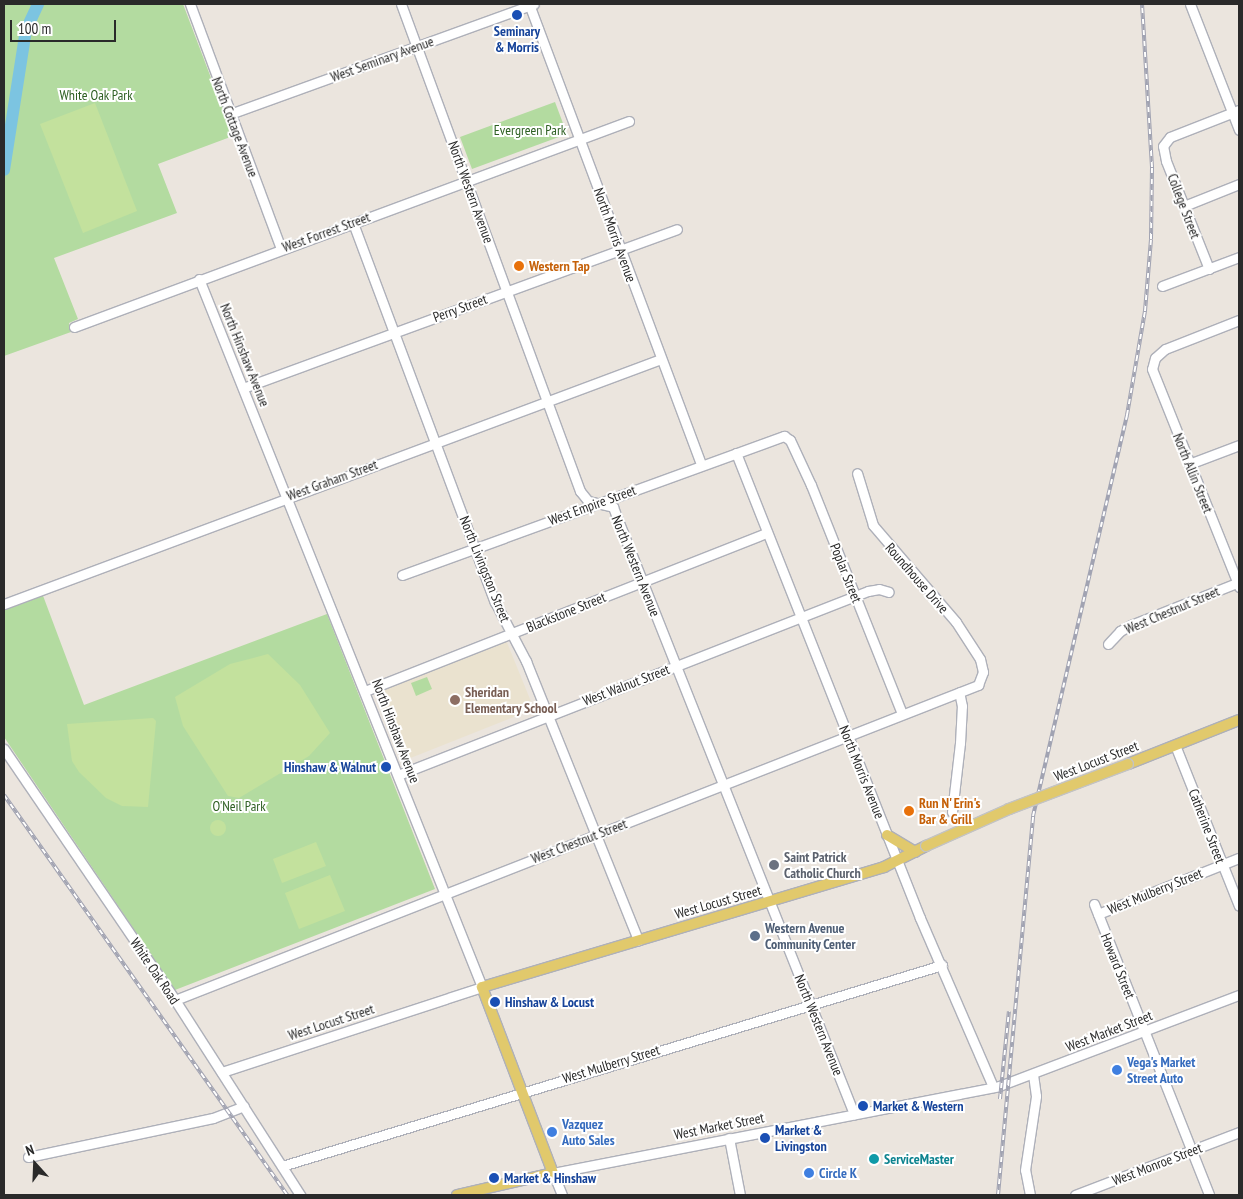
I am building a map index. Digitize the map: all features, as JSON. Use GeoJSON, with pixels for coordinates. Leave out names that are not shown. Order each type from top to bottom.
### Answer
{"type":"FeatureCollection","features":[{"type":"Feature","properties":{"kind":"main road","name":"West Locust Street"},"geometry":{"type":"LineString","coordinates":[[482,987],[897,861],[1009,809],[1239,720]]}},
{"type":"Feature","properties":{"kind":"main road"},"geometry":{"type":"LineString","coordinates":[[887,835],[914,852]]}},
{"type":"Feature","properties":{"kind":"main road","name":"North Hinshaw Avenue"},"geometry":{"type":"LineString","coordinates":[[482,987],[553,1173]]}},
{"type":"Feature","properties":{"kind":"main road","name":"West Market Street"},"geometry":{"type":"LineString","coordinates":[[457,1195],[487,1192],[553,1173]]}},
{"type":"Feature","properties":{"kind":"street","name":"North Cottage Avenue"},"geometry":{"type":"LineString","coordinates":[[190,4],[282,249]]}},
{"type":"Feature","properties":{"kind":"street","name":"North Western Avenue"},"geometry":{"type":"LineString","coordinates":[[401,4],[583,497],[613,507],[854,1114]]}},
{"type":"Feature","properties":{"kind":"street","name":"West Seminary Avenue"},"geometry":{"type":"LineString","coordinates":[[230,114],[531,4]]}},
{"type":"Feature","properties":{"kind":"street","name":"North Morris Avenue"},"geometry":{"type":"LineString","coordinates":[[531,4],[701,465]]}},
{"type":"Feature","properties":{"kind":"street"},"geometry":{"type":"LineString","coordinates":[[1190,4],[1236,111],[1239,130]]}},
{"type":"Feature","properties":{"kind":"street","name":"College Street"},"geometry":{"type":"LineString","coordinates":[[1209,269],[1166,161],[1164,143],[1170,137],[1236,111]]}},
{"type":"Feature","properties":{"kind":"street","name":"West Forrest Street"},"geometry":{"type":"LineString","coordinates":[[74,327],[199,279],[629,122]]}},
{"type":"Feature","properties":{"kind":"street"},"geometry":{"type":"LineString","coordinates":[[1184,206],[1239,184]]}},
{"type":"Feature","properties":{"kind":"street","name":"North Livingston Street"},"geometry":{"type":"LineString","coordinates":[[353,223],[495,602],[512,634],[548,716],[638,940]]}},
{"type":"Feature","properties":{"kind":"street","name":"Perry Street"},"geometry":{"type":"LineString","coordinates":[[243,388],[677,229]]}},
{"type":"Feature","properties":{"kind":"street"},"geometry":{"type":"LineString","coordinates":[[1162,286],[1239,257]]}},
{"type":"Feature","properties":{"kind":"street","name":"North Hinshaw Avenue"},"geometry":{"type":"LineString","coordinates":[[199,279],[288,496],[482,987]]}},
{"type":"Feature","properties":{"kind":"street","name":"North Allin Street"},"geometry":{"type":"LineString","coordinates":[[1239,320],[1164,349],[1155,358],[1154,378],[1239,584]]}},
{"type":"Feature","properties":{"kind":"street","name":"West Graham Street"},"geometry":{"type":"LineString","coordinates":[[4,604],[435,441],[661,359]]}},
{"type":"Feature","properties":{"kind":"street","name":"West Empire Street"},"geometry":{"type":"LineString","coordinates":[[402,575],[783,436]]}},
{"type":"Feature","properties":{"kind":"street","name":"Poplar Street"},"geometry":{"type":"LineString","coordinates":[[783,436],[793,445],[902,714]]}},
{"type":"Feature","properties":{"kind":"street"},"geometry":{"type":"LineString","coordinates":[[1189,464],[1239,445]]}},
{"type":"Feature","properties":{"kind":"street","name":"North Morris Avenue"},"geometry":{"type":"LineString","coordinates":[[736,453],[897,861],[993,1087]]}},
{"type":"Feature","properties":{"kind":"street","name":"Roundhouse Drive"},"geometry":{"type":"LineString","coordinates":[[857,473],[873,525],[970,642],[983,666],[982,680]]}},
{"type":"Feature","properties":{"kind":"street","name":"Blackstone Street"},"geometry":{"type":"LineString","coordinates":[[365,691],[767,533]]}},
{"type":"Feature","properties":{"kind":"street","name":"West Chestnut Street"},"geometry":{"type":"LineString","coordinates":[[1108,644],[1120,631],[1239,584]]}},
{"type":"Feature","properties":{"kind":"street","name":"West Walnut Street"},"geometry":{"type":"LineString","coordinates":[[398,775],[800,616],[874,589],[889,592]]}},
{"type":"Feature","properties":{"kind":"street","name":"West Chestnut Street"},"geometry":{"type":"LineString","coordinates":[[174,1000],[959,692],[982,680]]}},
{"type":"Feature","properties":{"kind":"street"},"geometry":{"type":"LineString","coordinates":[[952,812],[960,743],[962,706],[959,692]]}},
{"type":"Feature","properties":{"kind":"street","name":"Catherine Street"},"geometry":{"type":"LineString","coordinates":[[1175,745],[1239,906]]}},
{"type":"Feature","properties":{"kind":"street","name":"White Oak Road"},"geometry":{"type":"LineString","coordinates":[[4,749],[222,1072],[300,1195]]}},
{"type":"Feature","properties":{"kind":"street","name":"West Mulberry Street"},"geometry":{"type":"LineString","coordinates":[[1098,914],[1239,858]]}},
{"type":"Feature","properties":{"kind":"street","name":"Howard Street"},"geometry":{"type":"LineString","coordinates":[[1094,904],[1209,1195]]}},
{"type":"Feature","properties":{"kind":"street","name":"West Mulberry Street"},"geometry":{"type":"LineString","coordinates":[[282,1166],[522,1091],[942,965]]}},
{"type":"Feature","properties":{"kind":"street","name":"West Locust Street"},"geometry":{"type":"LineString","coordinates":[[222,1072],[482,987]]}},
{"type":"Feature","properties":{"kind":"street","name":"West Market Street"},"geometry":{"type":"LineString","coordinates":[[553,1173],[993,1087],[1033,1075],[1239,995]]}},
{"type":"Feature","properties":{"kind":"street"},"geometry":{"type":"LineString","coordinates":[[1030,1195],[1025,1166],[1036,1096],[1033,1075]]}},
{"type":"Feature","properties":{"kind":"street"},"geometry":{"type":"LineString","coordinates":[[28,1157],[214,1118],[244,1106]]}},
{"type":"Feature","properties":{"kind":"street","name":"West Monroe Street"},"geometry":{"type":"LineString","coordinates":[[1075,1195],[1239,1132]]}},
{"type":"Feature","properties":{"kind":"street"},"geometry":{"type":"LineString","coordinates":[[729,1138],[740,1195]]}},
{"type":"Feature","properties":{"kind":"street","name":"North Hinshaw Avenue"},"geometry":{"type":"LineString","coordinates":[[553,1173],[562,1195]]}},
{"type":"Feature","properties":{"kind":"shaded area","name":"Sheridan Elementary School"},"geometry":{"type":"Polygon","coordinates":[[[506,640],[534,709],[403,761],[375,691],[506,640]]]}},
{"type":"Feature","properties":{"kind":"green space","name":"White Oak Park"},"geometry":{"type":"Polygon","coordinates":[[[4,4],[183,4],[233,136],[158,164],[177,213],[54,258],[78,319],[69,323],[71,332],[4,356],[4,4]]]}},
{"type":"Feature","properties":{"kind":"green space","name":"Evergreen Park"},"geometry":{"type":"Polygon","coordinates":[[[555,102],[567,134],[472,169],[460,137],[555,102]]]}},
{"type":"Feature","properties":{"kind":"green space"},"geometry":{"type":"Polygon","coordinates":[[[95,103],[137,211],[83,233],[40,124],[95,103]]]}},
{"type":"Feature","properties":{"kind":"green space","name":"O'Neil Park"},"geometry":{"type":"Polygon","coordinates":[[[42,593],[84,705],[327,614],[435,889],[175,990],[4,737],[4,610],[42,593]]]}},
{"type":"Feature","properties":{"kind":"green space"},"geometry":{"type":"Polygon","coordinates":[[[268,654],[300,685],[330,733],[309,756],[239,798],[228,796],[183,726],[175,697],[230,664],[268,654]]]}},
{"type":"Feature","properties":{"kind":"green space"},"geometry":{"type":"Polygon","coordinates":[[[427,677],[432,689],[416,696],[411,683],[427,677]]]}},
{"type":"Feature","properties":{"kind":"green space"},"geometry":{"type":"Polygon","coordinates":[[[153,718],[156,721],[148,807],[122,806],[106,798],[79,772],[72,761],[67,724],[153,718]]]}},
{"type":"Feature","properties":{"kind":"green space"},"geometry":{"type":"Polygon","coordinates":[[[218,820],[224,822],[226,828],[224,834],[218,836],[212,834],[210,828],[212,822],[218,820]]]}},
{"type":"Feature","properties":{"kind":"green space"},"geometry":{"type":"Polygon","coordinates":[[[316,842],[326,866],[282,883],[273,859],[316,842]]]}},
{"type":"Feature","properties":{"kind":"green space"},"geometry":{"type":"Polygon","coordinates":[[[330,875],[345,911],[299,929],[285,893],[330,875]]]}},
{"type":"Feature","properties":{"kind":"waterway"},"geometry":{"type":"LineString","coordinates":[[4,170],[26,30],[38,4]]}},
{"type":"Feature","properties":{"kind":"railway"},"geometry":{"type":"LineString","coordinates":[[998,1195],[1033,816],[1127,415],[1145,311],[1151,239],[1152,167],[1142,4]]}},
{"type":"Feature","properties":{"kind":"railway"},"geometry":{"type":"LineString","coordinates":[[4,795],[287,1195]]}},
{"type":"Feature","properties":{"kind":"railway"},"geometry":{"type":"LineString","coordinates":[[1000,1099],[1009,1011]]}},
{"type":"Feature","properties":{"kind":"place","name":"Seminary & Morris"},"geometry":{"type":"Point","coordinates":[517,15]}},
{"type":"Feature","properties":{"kind":"place","name":"Western Tap"},"geometry":{"type":"Point","coordinates":[519,266]}},
{"type":"Feature","properties":{"kind":"place","name":"Sheridan Elementary School"},"geometry":{"type":"Point","coordinates":[455,700]}},
{"type":"Feature","properties":{"kind":"place","name":"Hinshaw & Walnut"},"geometry":{"type":"Point","coordinates":[386,767]}},
{"type":"Feature","properties":{"kind":"place","name":"Run N' Erin's Bar & Grill"},"geometry":{"type":"Point","coordinates":[909,811]}},
{"type":"Feature","properties":{"kind":"place","name":"Saint Patrick Catholic Church"},"geometry":{"type":"Point","coordinates":[774,865]}},
{"type":"Feature","properties":{"kind":"place","name":"Western Avenue Community Center"},"geometry":{"type":"Point","coordinates":[755,936]}},
{"type":"Feature","properties":{"kind":"place","name":"Hinshaw & Locust"},"geometry":{"type":"Point","coordinates":[495,1002]}},
{"type":"Feature","properties":{"kind":"place","name":"Vega's Market Street Auto"},"geometry":{"type":"Point","coordinates":[1117,1070]}},
{"type":"Feature","properties":{"kind":"place","name":"Market & Western"},"geometry":{"type":"Point","coordinates":[863,1106]}},
{"type":"Feature","properties":{"kind":"place","name":"Vazquez Auto Sales"},"geometry":{"type":"Point","coordinates":[552,1132]}},
{"type":"Feature","properties":{"kind":"place","name":"Market & Livingston"},"geometry":{"type":"Point","coordinates":[765,1138]}},
{"type":"Feature","properties":{"kind":"place","name":"ServiceMaster"},"geometry":{"type":"Point","coordinates":[874,1159]}},
{"type":"Feature","properties":{"kind":"place","name":"Circle K"},"geometry":{"type":"Point","coordinates":[809,1173]}},
{"type":"Feature","properties":{"kind":"place","name":"Market & Hinshaw"},"geometry":{"type":"Point","coordinates":[494,1178]}}]}
